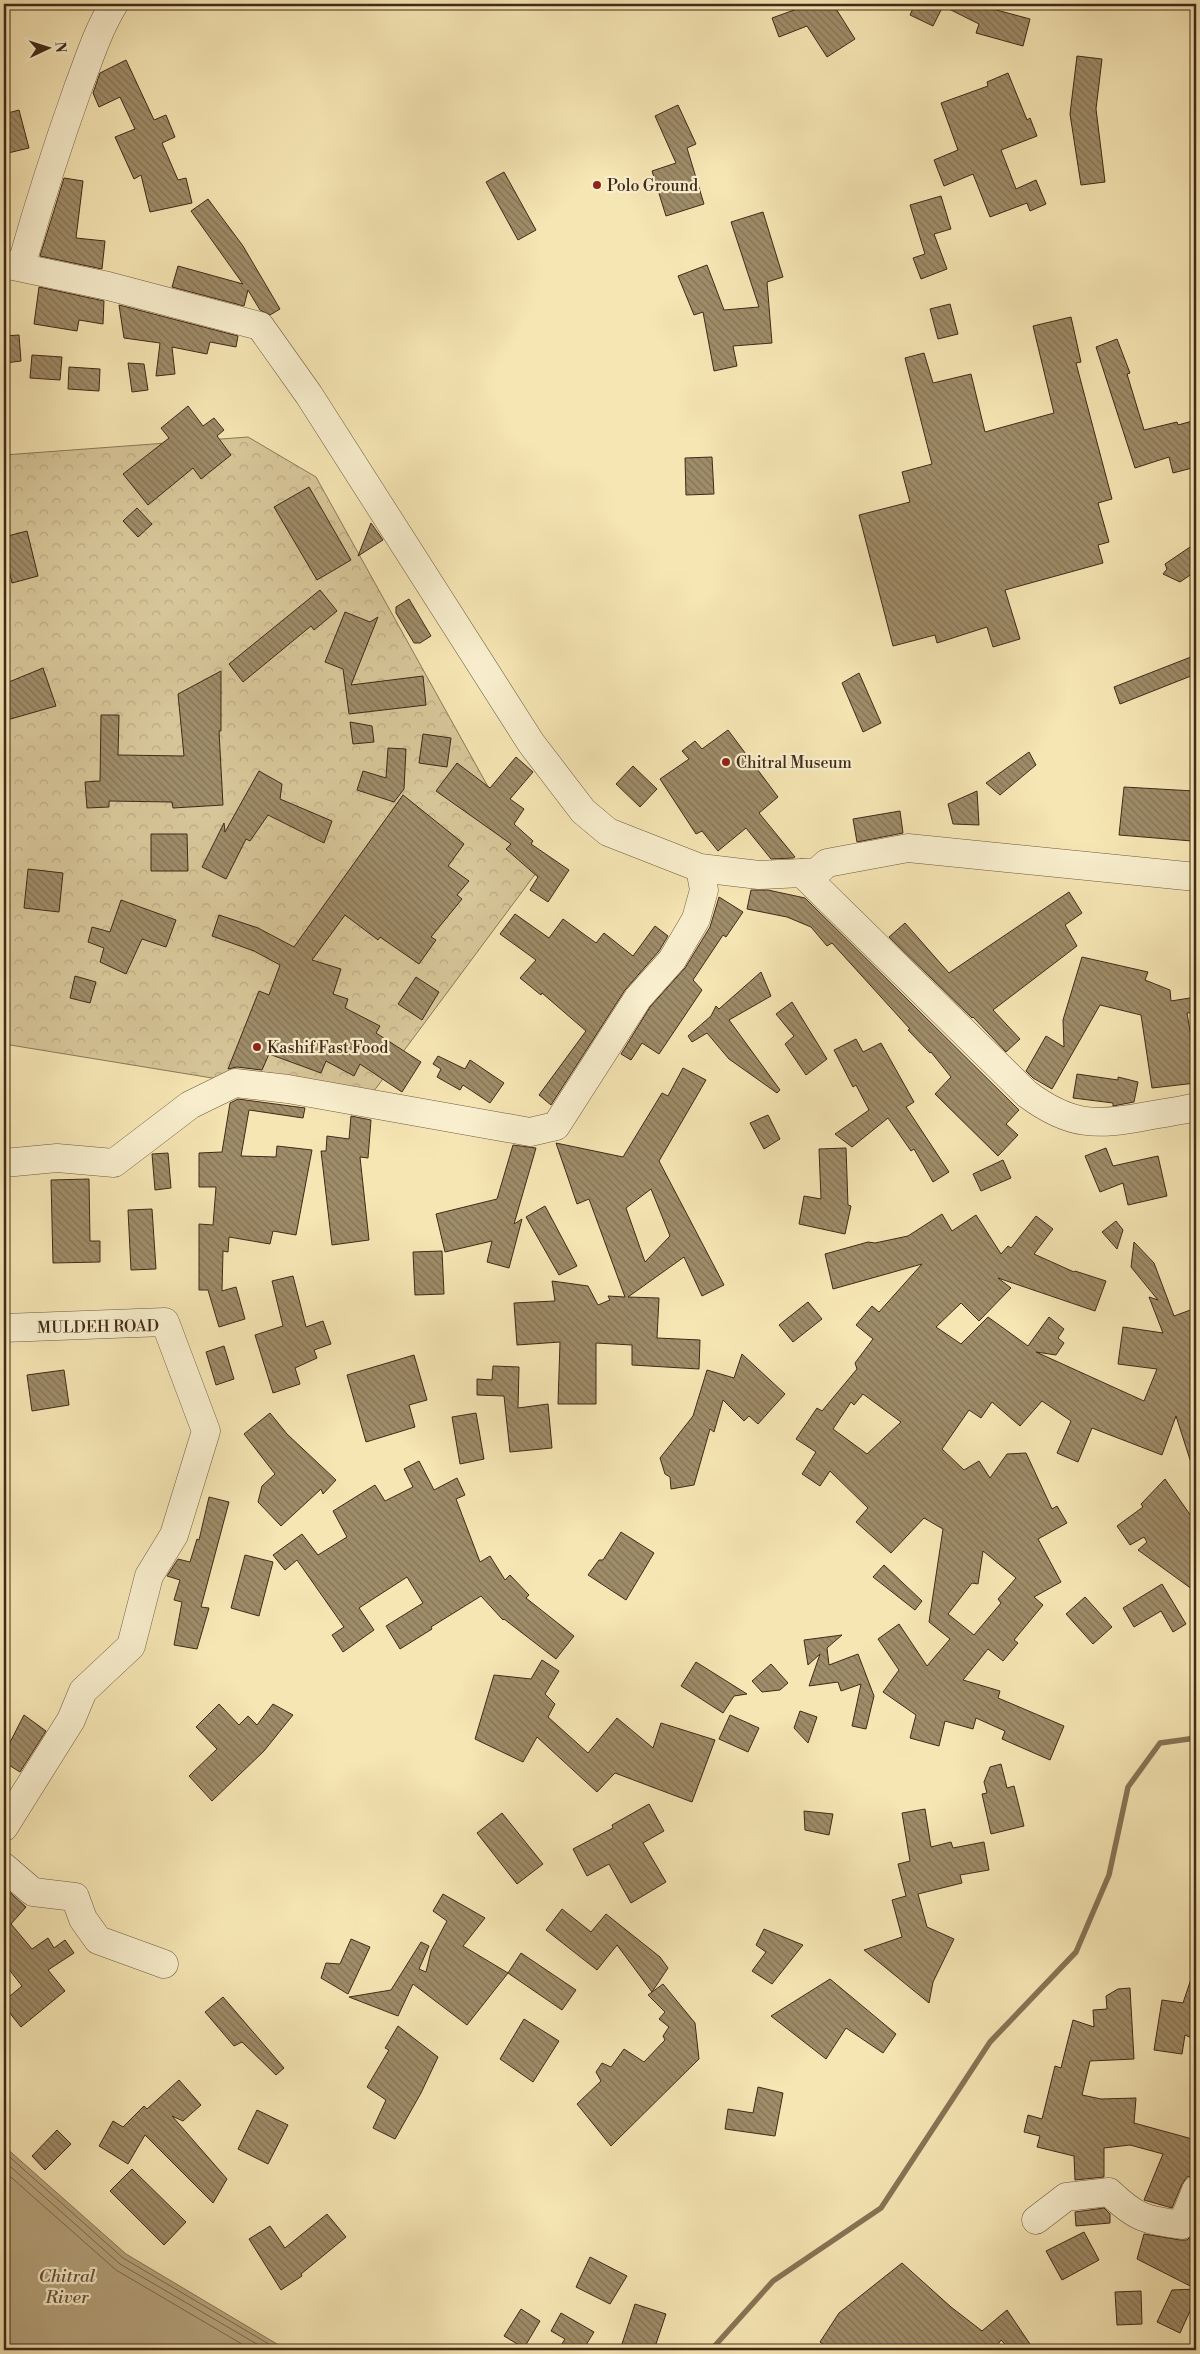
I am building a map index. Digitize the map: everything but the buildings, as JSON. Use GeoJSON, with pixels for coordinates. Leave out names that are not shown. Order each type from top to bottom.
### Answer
{"type":"FeatureCollection","features":[{"type":"Feature","properties":{"kind":"street"},"geometry":{"type":"LineString","coordinates":[[114,4],[102,23],[45,183],[12,265],[204,310],[260,326],[309,395],[531,743],[583,811],[608,832],[700,868],[759,875],[818,872],[828,863],[908,848],[1196,877]]}},
{"type":"Feature","properties":{"kind":"street"},"geometry":{"type":"LineString","coordinates":[[4,1163],[57,1158],[114,1163],[190,1105],[235,1082],[288,1089],[530,1132],[556,1126],[638,998],[672,960],[696,919],[704,890],[700,868]]}},
{"type":"Feature","properties":{"kind":"street"},"geometry":{"type":"LineString","coordinates":[[802,873],[1027,1094],[1045,1108],[1067,1118],[1093,1123],[1118,1122],[1196,1107]]}},
{"type":"Feature","properties":{"kind":"street","name":"MULDEH ROAD"},"geometry":{"type":"LineString","coordinates":[[4,1328],[165,1322],[206,1431],[174,1535],[149,1576],[131,1646],[83,1691],[71,1720],[4,1827]]}},
{"type":"Feature","properties":{"kind":"street"},"geometry":{"type":"LineString","coordinates":[[4,1867],[33,1892],[75,1898],[83,1919],[98,1940],[164,1964]]}},
{"type":"Feature","properties":{"kind":"street"},"geometry":{"type":"LineString","coordinates":[[1036,2220],[1066,2197],[1109,2192],[1125,2207],[1147,2220],[1182,2225],[1196,2190]]}},
{"type":"Feature","properties":{"kind":"green space"},"geometry":{"type":"Polygon","coordinates":[[[248,437],[316,477],[536,873],[365,1103],[4,1044],[4,455],[248,437]]]}},
{"type":"Feature","properties":{"kind":"water","name":"Chitral River"},"geometry":{"type":"Polygon","coordinates":[[[4,2146],[126,2254],[287,2350],[4,2350],[4,2146]]]}},
{"type":"Feature","properties":{"kind":"waterway"},"geometry":{"type":"LineString","coordinates":[[711,2350],[773,2281],[881,2208],[990,2042],[1076,1952],[1109,1875],[1128,1787],[1160,1743],[1196,1738]]}},
{"type":"Feature","properties":{"kind":"place","name":"Polo Ground"},"geometry":{"type":"Point","coordinates":[597,185]}},
{"type":"Feature","properties":{"kind":"place","name":"Chitral Museum"},"geometry":{"type":"Point","coordinates":[726,762]}},
{"type":"Feature","properties":{"kind":"place","name":"Kashif Fast Food"},"geometry":{"type":"Point","coordinates":[257,1047]}}]}
